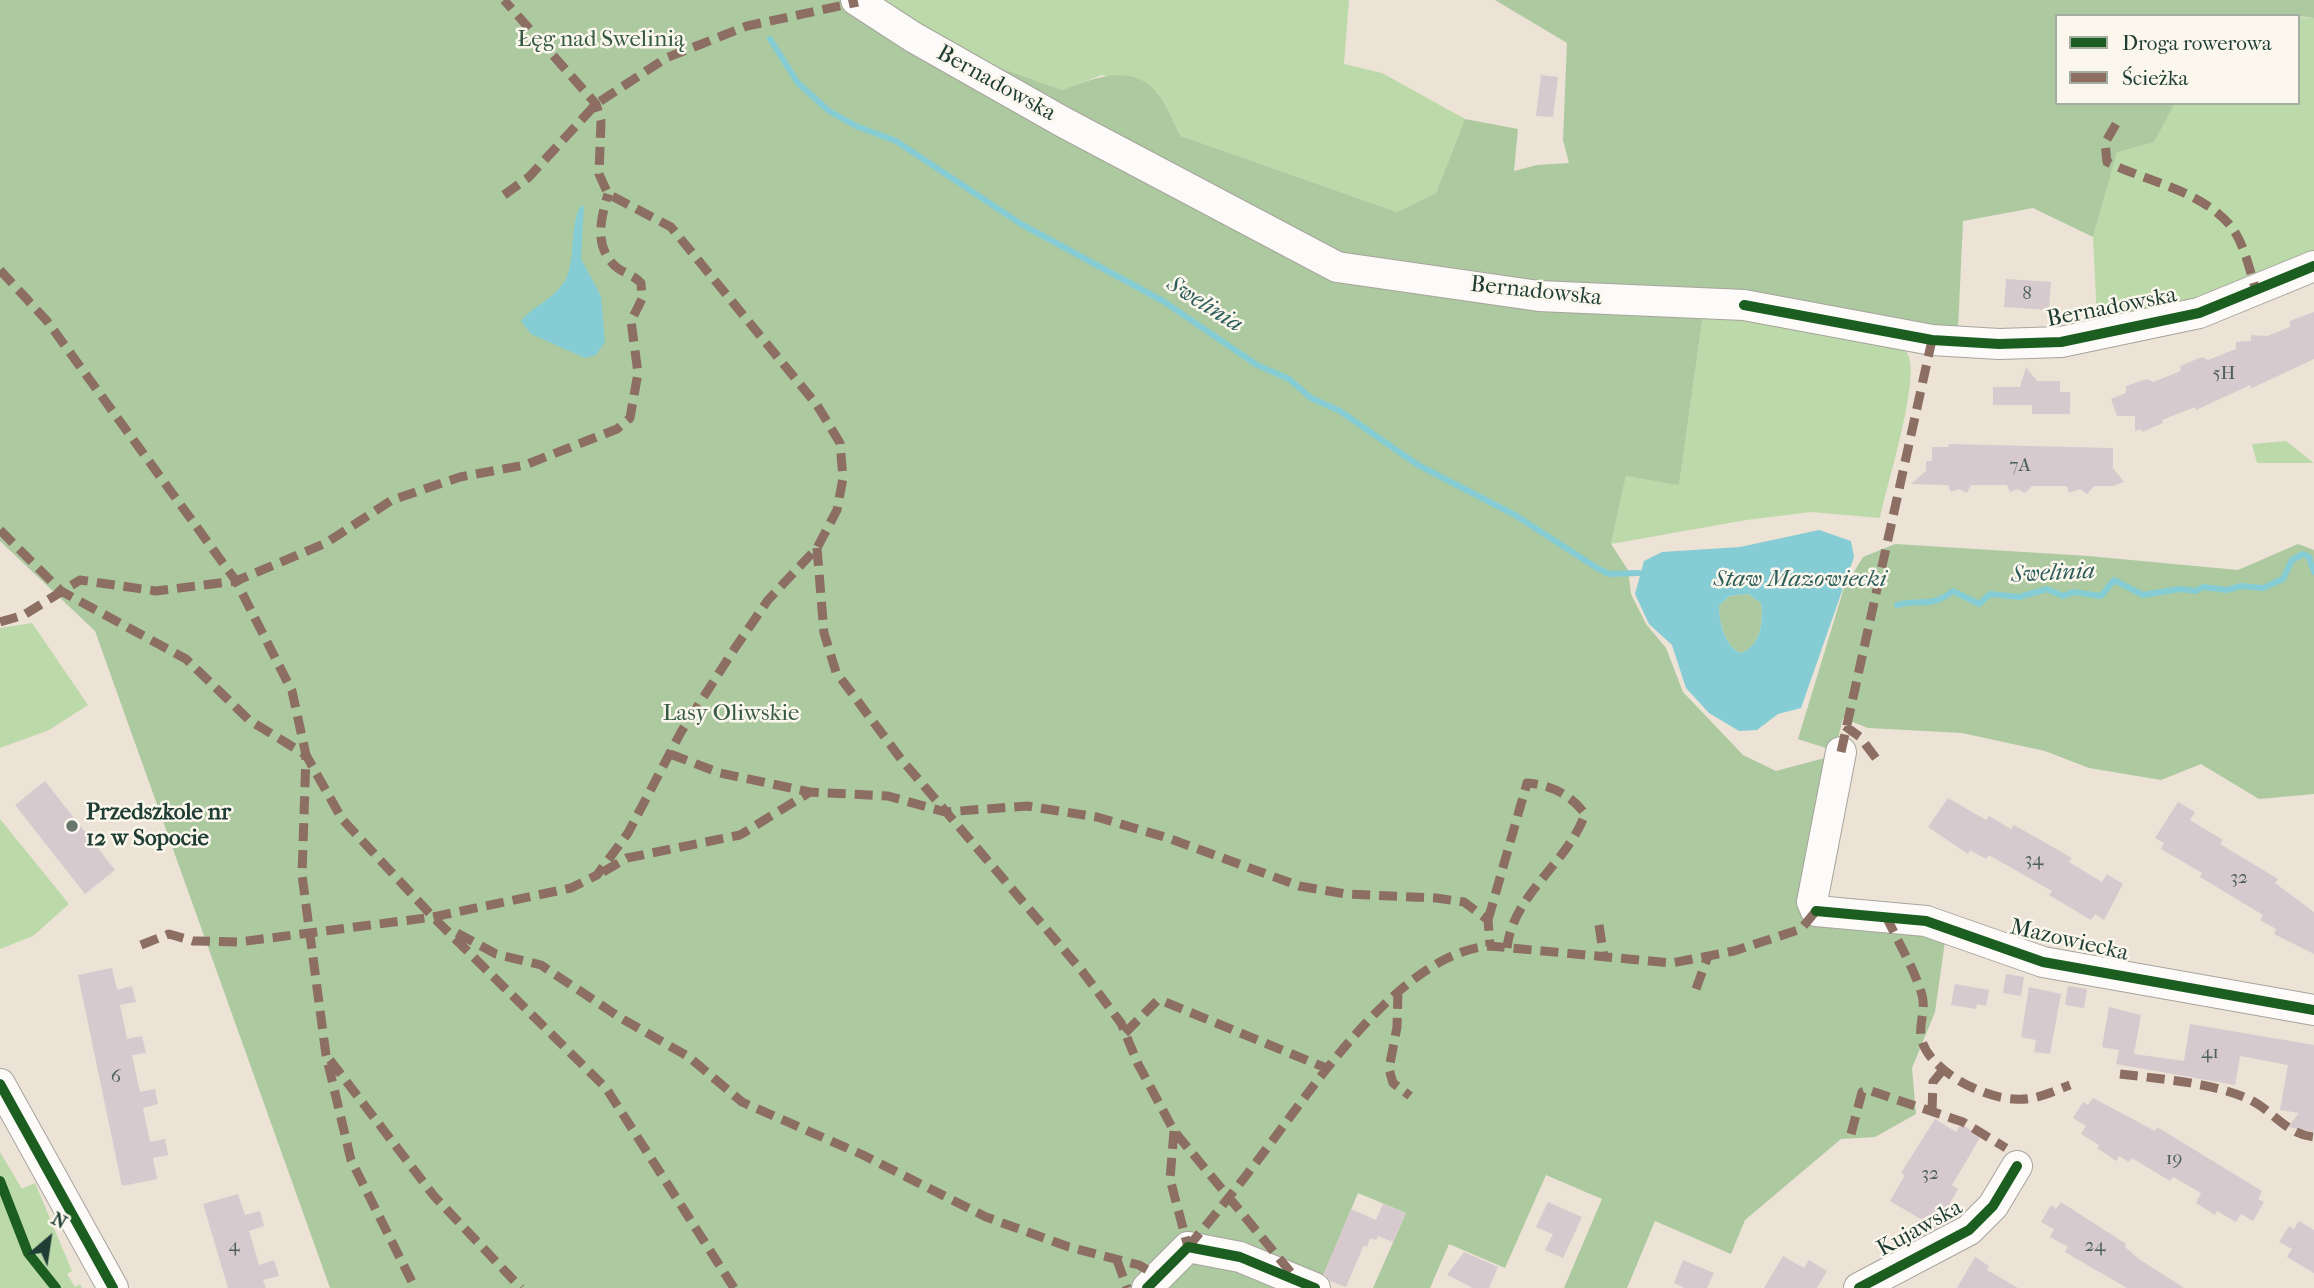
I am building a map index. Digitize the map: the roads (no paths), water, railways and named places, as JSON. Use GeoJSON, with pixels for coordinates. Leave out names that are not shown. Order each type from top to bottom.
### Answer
{"type":"FeatureCollection","features":[{"type":"Feature","properties":{"kind":"street","name":"Bernadowska"},"geometry":{"type":"LineString","coordinates":[[856,0],[913,37],[1063,122],[1337,267],[1539,296],[1744,305],[1932,340],[1999,344],[2062,342],[2199,313],[2314,266]]}},
{"type":"Feature","properties":{"kind":"street","name":"Mazowiecka"},"geometry":{"type":"LineString","coordinates":[[1841,752],[1812,902],[1815,911],[1926,920],[2043,962],[2314,1010]]}},
{"type":"Feature","properties":{"kind":"street"},"geometry":{"type":"LineString","coordinates":[[0,1084],[113,1288]]}},
{"type":"Feature","properties":{"kind":"street","name":"Kujawska"},"geometry":{"type":"LineString","coordinates":[[1859,1288],[1969,1230],[1993,1206],[2017,1166]]}},
{"type":"Feature","properties":{"kind":"street"},"geometry":{"type":"LineString","coordinates":[[1147,1288],[1188,1247],[1240,1257],[1315,1288]]}},
{"type":"Feature","properties":{"kind":"water"},"geometry":{"type":"Polygon","coordinates":[[[584,206],[581,259],[601,296],[605,342],[596,355],[585,358],[531,334],[521,321],[557,291],[566,279],[577,216],[580,207],[584,206]]]}},
{"type":"Feature","properties":{"kind":"water","name":"Staw Mazowiecki"},"geometry":{"type":"Polygon","coordinates":[[[1819,530],[1851,541],[1854,557],[1801,708],[1778,714],[1757,730],[1739,731],[1709,713],[1686,688],[1672,645],[1649,624],[1635,594],[1644,561],[1662,552],[1740,547],[1819,530]],[[1748,594],[1729,596],[1719,606],[1724,633],[1730,645],[1740,653],[1752,646],[1759,633],[1761,603],[1748,594]]]}},
{"type":"Feature","properties":{"kind":"waterway","name":"Swelinia"},"geometry":{"type":"LineString","coordinates":[[770,39],[798,83],[829,111],[856,126],[896,141],[1021,224],[1163,301],[1257,365],[1289,379],[1311,398],[1340,411],[1418,465],[1515,515],[1597,568],[1609,574],[1639,573]]}},
{"type":"Feature","properties":{"kind":"waterway","name":"Swelinia"},"geometry":{"type":"LineString","coordinates":[[1897,605],[1938,600],[1953,591],[1979,604],[1990,594],[2019,597],[2047,589],[2063,596],[2073,592],[2101,596],[2114,580],[2143,595],[2179,589],[2196,591],[2203,587],[2227,590],[2241,586],[2263,588],[2283,579],[2292,560],[2303,554],[2309,557],[2314,572]]}},
{"type":"Feature","properties":{"kind":"place","name":"Przedszkole nr 12 w Sopocie"},"geometry":{"type":"Point","coordinates":[72,826]}},
{"type":"Feature","properties":{"kind":"park label","name":"Łęg nad Swelinią"},"geometry":{"type":"Point","coordinates":[601,40]}},
{"type":"Feature","properties":{"kind":"park label","name":"Lasy Oliwskie"},"geometry":{"type":"Point","coordinates":[731,714]}}]}
